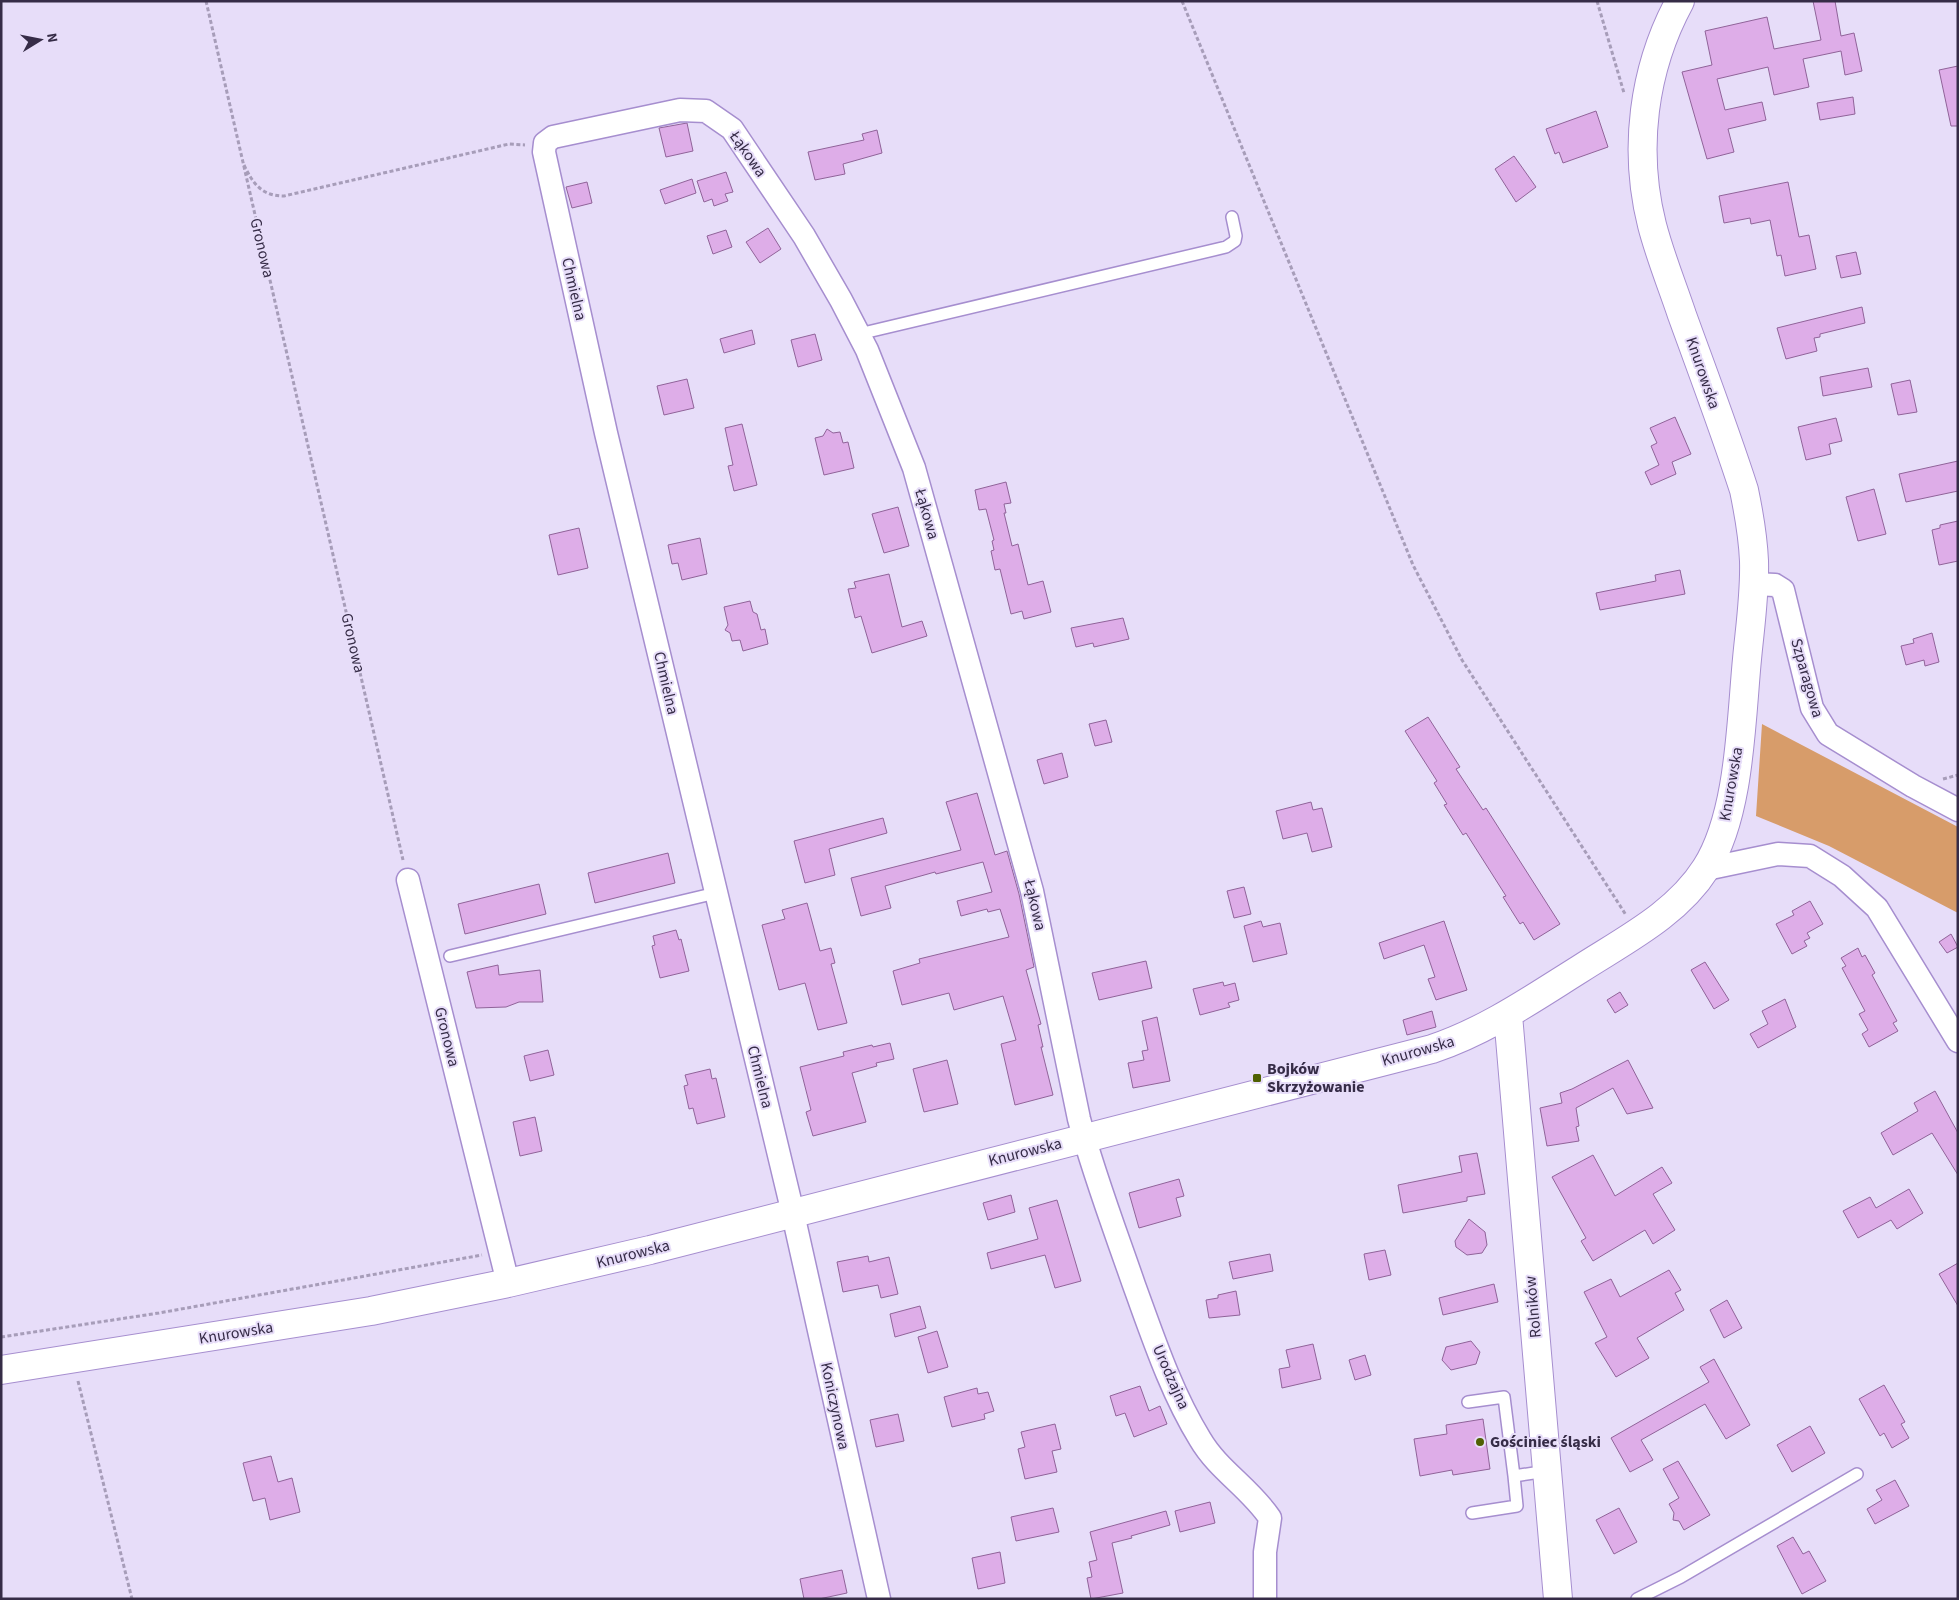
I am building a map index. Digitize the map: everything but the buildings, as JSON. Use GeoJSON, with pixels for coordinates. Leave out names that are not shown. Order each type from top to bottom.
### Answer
{"type":"FeatureCollection","features":[{"type":"Feature","properties":{"kind":"street","name":"Knurowska"},"geometry":{"type":"LineString","coordinates":[[1,1370],[371,1310],[508,1283],[633,1254],[1432,1049],[1472,1034],[1508,1015],[1637,933],[1682,898],[1706,869],[1716,848],[1733,793],[1754,584],[1753,538],[1744,490],[1655,237],[1645,188],[1642,140],[1647,98],[1663,38],[1680,1]]}},
{"type":"Feature","properties":{"kind":"street","name":"Łąkowa"},"geometry":{"type":"LineString","coordinates":[[543,150],[548,139],[553,137],[680,110],[706,111],[732,129],[804,236],[859,334],[914,468],[1032,891],[1084,1137]]}},
{"type":"Feature","properties":{"kind":"street","name":"Chmielna"},"geometry":{"type":"LineString","coordinates":[[543,150],[604,424],[792,1213]]}},
{"type":"Feature","properties":{"kind":"street","name":"Szparagowa"},"geometry":{"type":"LineString","coordinates":[[1754,584],[1774,585],[1782,590],[1812,708],[1828,734],[1913,786],[1958,810]]}},
{"type":"Feature","properties":{"kind":"street"},"geometry":{"type":"LineString","coordinates":[[1706,869],[1778,854],[1810,856],[1842,876],[1877,908],[1958,1041]]}},
{"type":"Feature","properties":{"kind":"street","name":"Gronowa"},"geometry":{"type":"LineString","coordinates":[[408,880],[508,1283]]}},
{"type":"Feature","properties":{"kind":"street","name":"Rolników"},"geometry":{"type":"LineString","coordinates":[[1508,1015],[1558,1599]]}},
{"type":"Feature","properties":{"kind":"street","name":"Urodzajna"},"geometry":{"type":"LineString","coordinates":[[1084,1137],[1153,1337],[1189,1418],[1213,1459],[1262,1506],[1270,1518],[1264,1568],[1265,1599]]}},
{"type":"Feature","properties":{"kind":"street","name":"Koniczynowa"},"geometry":{"type":"LineString","coordinates":[[792,1213],[879,1599]]}},
{"type":"Feature","properties":{"kind":"lane"},"geometry":{"type":"LineString","coordinates":[[859,334],[1226,247],[1235,241],[1236,236],[1232,217]]}},
{"type":"Feature","properties":{"kind":"lane"},"geometry":{"type":"LineString","coordinates":[[450,956],[716,893]]}},
{"type":"Feature","properties":{"kind":"lane"},"geometry":{"type":"LineString","coordinates":[[1468,1402],[1504,1397],[1517,1506],[1472,1513]]}},
{"type":"Feature","properties":{"kind":"lane"},"geometry":{"type":"LineString","coordinates":[[1514,1476],[1547,1471]]}},
{"type":"Feature","properties":{"kind":"lane"},"geometry":{"type":"LineString","coordinates":[[1637,1599],[1681,1577],[1857,1474]]}},
{"type":"Feature","properties":{"kind":"path","name":"Gronowa"},"geometry":{"type":"LineString","coordinates":[[206,1],[408,880]]}},
{"type":"Feature","properties":{"kind":"path"},"geometry":{"type":"LineString","coordinates":[[1182,1],[1413,564],[1462,660],[1637,933]]}},
{"type":"Feature","properties":{"kind":"path"},"geometry":{"type":"LineString","coordinates":[[1597,1],[1627,101]]}},
{"type":"Feature","properties":{"kind":"path"},"geometry":{"type":"LineString","coordinates":[[241,158],[255,184],[261,190],[276,196],[284,196],[509,144],[543,150]]}},
{"type":"Feature","properties":{"kind":"path"},"geometry":{"type":"LineString","coordinates":[[1,1337],[159,1312],[484,1255]]}},
{"type":"Feature","properties":{"kind":"path"},"geometry":{"type":"LineString","coordinates":[[73,1358],[132,1599]]}},
{"type":"Feature","properties":{"kind":"shaded area"},"geometry":{"type":"Polygon","coordinates":[[[1762,724],[1958,827],[1958,913],[1829,846],[1756,816],[1762,724]]]}},
{"type":"Feature","properties":{"kind":"place","name":"Bojków Skrzyżowanie"},"geometry":{"type":"Point","coordinates":[1257,1078]}},
{"type":"Feature","properties":{"kind":"place","name":"Gościniec śląski"},"geometry":{"type":"Point","coordinates":[1480,1442]}}]}
